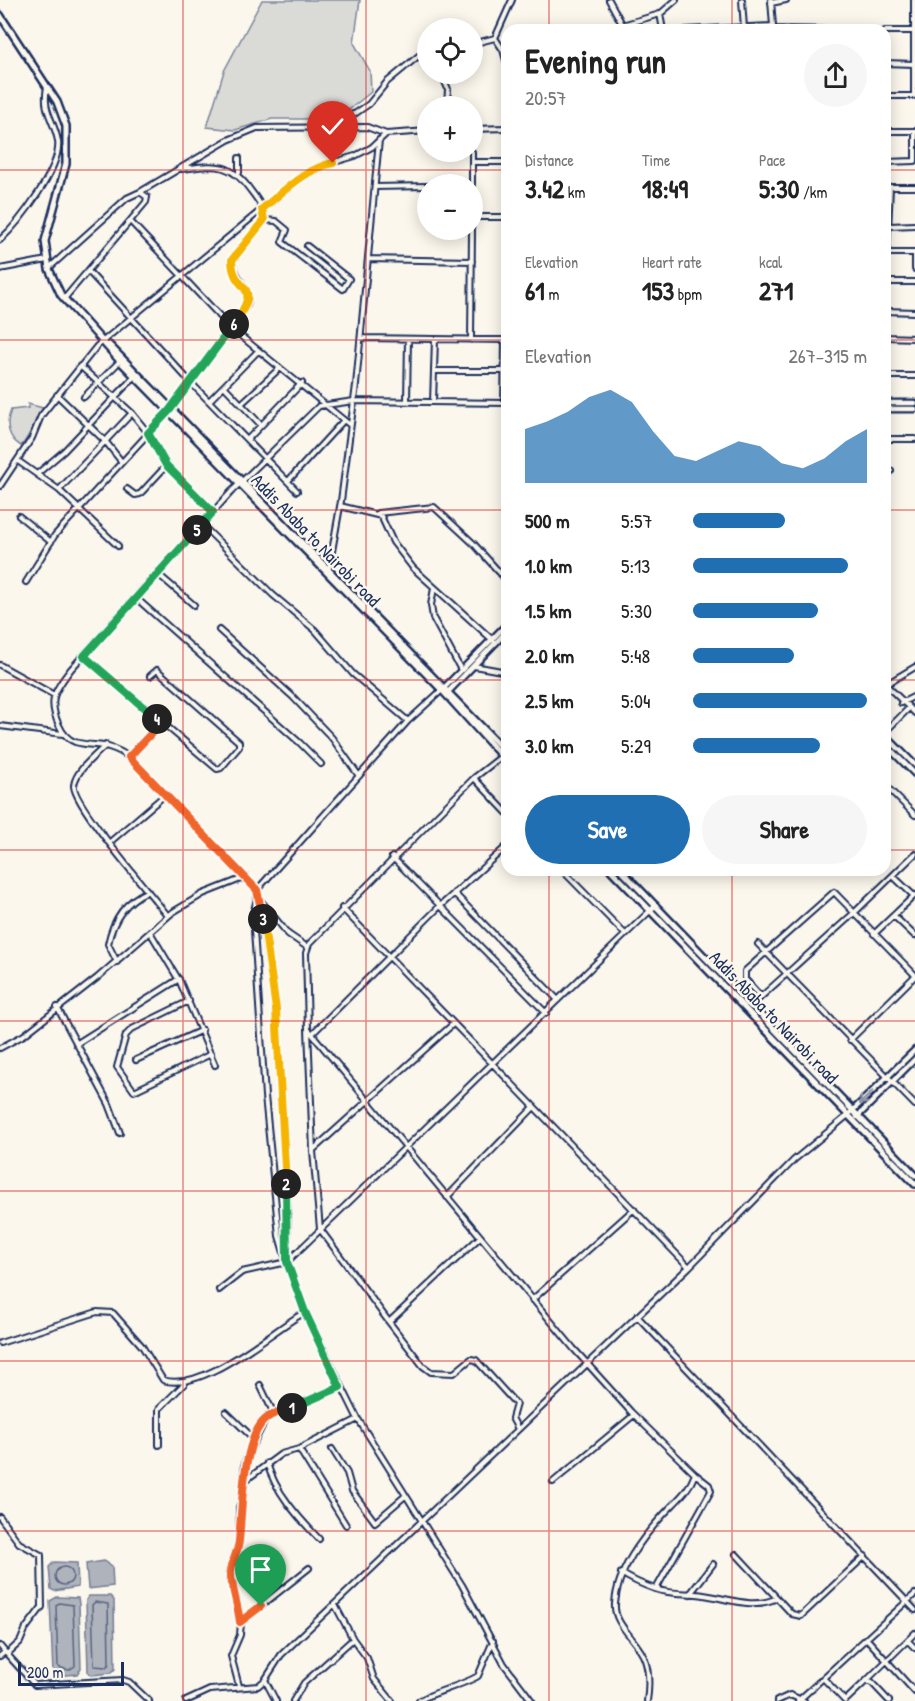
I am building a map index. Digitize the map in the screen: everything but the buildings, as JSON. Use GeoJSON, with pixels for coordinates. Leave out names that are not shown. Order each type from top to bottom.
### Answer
{"type":"FeatureCollection","features":[{"type":"Feature","properties":{"kind":"highway","name":"Addis Ababa to Nairobi road"},"geometry":{"type":"LineString","coordinates":[[0,15],[47,87],[62,114],[68,137],[66,164],[45,241],[49,269],[64,299],[445,691]]}},
{"type":"Feature","properties":{"kind":"highway","name":"Addis Ababa to Nairobi road"},"geometry":{"type":"LineString","coordinates":[[103,341],[120,361],[170,409]]}},
{"type":"Feature","properties":{"kind":"highway","name":"Addis Ababa to Nairobi road"},"geometry":{"type":"LineString","coordinates":[[241,482],[329,568],[501,751]]}},
{"type":"Feature","properties":{"kind":"highway","name":"Addis Ababa to Nairobi road"},"geometry":{"type":"LineString","coordinates":[[618,876],[752,1005],[915,1175]]}},
{"type":"Feature","properties":{"kind":"highway","name":"Addis Ababa to Nairobi road"},"geometry":{"type":"LineString","coordinates":[[626,876],[653,908],[847,1116],[915,1184]]}},
{"type":"Feature","properties":{"kind":"main road"},"geometry":{"type":"LineString","coordinates":[[891,403],[915,403]]}},
{"type":"Feature","properties":{"kind":"main road"},"geometry":{"type":"LineString","coordinates":[[891,409],[915,409]]}},
{"type":"Feature","properties":{"kind":"main road"},"geometry":{"type":"LineString","coordinates":[[445,691],[474,666],[501,632]]}},
{"type":"Feature","properties":{"kind":"main road"},"geometry":{"type":"LineString","coordinates":[[445,691],[461,670],[501,636]]}},
{"type":"Feature","properties":{"kind":"main road"},"geometry":{"type":"LineString","coordinates":[[891,740],[914,761]]}},
{"type":"Feature","properties":{"kind":"main road"},"geometry":{"type":"LineString","coordinates":[[891,750],[915,774]]}},
{"type":"Feature","properties":{"kind":"main road"},"geometry":{"type":"LineString","coordinates":[[853,1121],[855,1113],[887,1076],[915,1050]]}},
{"type":"Feature","properties":{"kind":"main road"},"geometry":{"type":"LineString","coordinates":[[847,1116],[855,1113],[892,1082],[915,1059]]}},
{"type":"Feature","properties":{"kind":"street"},"geometry":{"type":"LineString","coordinates":[[501,24],[512,0]]}},
{"type":"Feature","properties":{"kind":"street"},"geometry":{"type":"LineString","coordinates":[[609,0],[622,24],[660,14],[676,0]]}},
{"type":"Feature","properties":{"kind":"street"},"geometry":{"type":"LineString","coordinates":[[742,0],[744,24]]}},
{"type":"Feature","properties":{"kind":"street"},"geometry":{"type":"LineString","coordinates":[[773,24],[771,2],[786,0]]}},
{"type":"Feature","properties":{"kind":"street"},"geometry":{"type":"LineString","coordinates":[[891,96],[914,96],[914,0]]}},
{"type":"Feature","properties":{"kind":"street"},"geometry":{"type":"LineString","coordinates":[[660,14],[662,24]]}},
{"type":"Feature","properties":{"kind":"street"},"geometry":{"type":"LineString","coordinates":[[495,38],[501,25]]}},
{"type":"Feature","properties":{"kind":"street"},"geometry":{"type":"LineString","coordinates":[[891,31],[914,31]]}},
{"type":"Feature","properties":{"kind":"street"},"geometry":{"type":"LineString","coordinates":[[483,41],[495,38]]}},
{"type":"Feature","properties":{"kind":"street"},"geometry":{"type":"LineString","coordinates":[[495,38],[501,47]]}},
{"type":"Feature","properties":{"kind":"street"},"geometry":{"type":"LineString","coordinates":[[320,126],[356,113],[369,104],[387,82],[417,57]]}},
{"type":"Feature","properties":{"kind":"street"},"geometry":{"type":"LineString","coordinates":[[891,63],[914,64]]}},
{"type":"Feature","properties":{"kind":"street"},"geometry":{"type":"LineString","coordinates":[[0,240],[24,216],[43,186],[58,152],[57,136],[44,101],[47,87]]}},
{"type":"Feature","properties":{"kind":"street"},"geometry":{"type":"LineString","coordinates":[[49,269],[116,206],[228,140],[257,128],[366,127],[386,134],[417,132]]}},
{"type":"Feature","properties":{"kind":"street"},"geometry":{"type":"LineString","coordinates":[[483,129],[501,128]]}},
{"type":"Feature","properties":{"kind":"street"},"geometry":{"type":"LineString","coordinates":[[891,131],[915,131],[915,161],[891,162]]}},
{"type":"Feature","properties":{"kind":"street"},"geometry":{"type":"LineString","coordinates":[[0,486],[32,438],[41,416],[103,341],[301,177],[321,165],[355,156],[386,134]]}},
{"type":"Feature","properties":{"kind":"street"},"geometry":{"type":"LineString","coordinates":[[329,568],[354,401],[379,140]]}},
{"type":"Feature","properties":{"kind":"street"},"geometry":{"type":"LineString","coordinates":[[26,582],[51,542],[121,461],[170,409],[249,301],[249,294],[233,270],[232,260],[264,220],[262,209],[239,173],[239,158]]}},
{"type":"Feature","properties":{"kind":"street"},"geometry":{"type":"LineString","coordinates":[[471,174],[472,162]]}},
{"type":"Feature","properties":{"kind":"street"},"geometry":{"type":"LineString","coordinates":[[483,162],[501,162]]}},
{"type":"Feature","properties":{"kind":"street"},"geometry":{"type":"LineString","coordinates":[[182,169],[213,165],[239,173]]}},
{"type":"Feature","properties":{"kind":"street"},"geometry":{"type":"LineString","coordinates":[[375,186],[417,186]]}},
{"type":"Feature","properties":{"kind":"street"},"geometry":{"type":"LineString","coordinates":[[891,187],[915,187]]}},
{"type":"Feature","properties":{"kind":"street"},"geometry":{"type":"LineString","coordinates":[[64,299],[89,272],[147,199],[140,192]]}},
{"type":"Feature","properties":{"kind":"street"},"geometry":{"type":"LineString","coordinates":[[483,217],[501,217]]}},
{"type":"Feature","properties":{"kind":"street"},"geometry":{"type":"LineString","coordinates":[[264,220],[276,221],[287,230],[282,239],[284,244],[343,289],[349,282],[347,278],[307,246]]}},
{"type":"Feature","properties":{"kind":"street"},"geometry":{"type":"LineString","coordinates":[[130,221],[231,328],[302,383],[350,425]]}},
{"type":"Feature","properties":{"kind":"street"},"geometry":{"type":"LineString","coordinates":[[891,226],[915,225]]}},
{"type":"Feature","properties":{"kind":"street"},"geometry":{"type":"LineString","coordinates":[[471,340],[472,240]]}},
{"type":"Feature","properties":{"kind":"street"},"geometry":{"type":"LineString","coordinates":[[891,253],[915,253],[915,269]]}},
{"type":"Feature","properties":{"kind":"street"},"geometry":{"type":"LineString","coordinates":[[368,259],[471,261]]}},
{"type":"Feature","properties":{"kind":"street"},"geometry":{"type":"LineString","coordinates":[[0,269],[47,260]]}},
{"type":"Feature","properties":{"kind":"street"},"geometry":{"type":"LineString","coordinates":[[89,272],[209,402],[297,491]]}},
{"type":"Feature","properties":{"kind":"street"},"geometry":{"type":"LineString","coordinates":[[891,282],[915,282]]}},
{"type":"Feature","properties":{"kind":"street"},"geometry":{"type":"LineString","coordinates":[[891,311],[915,312]]}},
{"type":"Feature","properties":{"kind":"street"},"geometry":{"type":"LineString","coordinates":[[891,337],[915,338]]}},
{"type":"Feature","properties":{"kind":"street"},"geometry":{"type":"LineString","coordinates":[[361,338],[501,340]]}},
{"type":"Feature","properties":{"kind":"street"},"geometry":{"type":"LineString","coordinates":[[407,402],[408,339]]}},
{"type":"Feature","properties":{"kind":"street"},"geometry":{"type":"LineString","coordinates":[[433,402],[435,339]]}},
{"type":"Feature","properties":{"kind":"street"},"geometry":{"type":"LineString","coordinates":[[209,402],[258,351]]}},
{"type":"Feature","properties":{"kind":"street"},"geometry":{"type":"LineString","coordinates":[[84,397],[120,361]]}},
{"type":"Feature","properties":{"kind":"street"},"geometry":{"type":"LineString","coordinates":[[80,366],[132,413],[148,433],[166,465],[213,512]]}},
{"type":"Feature","properties":{"kind":"street"},"geometry":{"type":"LineString","coordinates":[[242,404],[280,368]]}},
{"type":"Feature","properties":{"kind":"street"},"geometry":{"type":"LineString","coordinates":[[434,371],[501,371]]}},
{"type":"Feature","properties":{"kind":"street"},"geometry":{"type":"LineString","coordinates":[[37,474],[64,451],[135,376]]}},
{"type":"Feature","properties":{"kind":"street"},"geometry":{"type":"LineString","coordinates":[[891,376],[915,376]]}},
{"type":"Feature","properties":{"kind":"street"},"geometry":{"type":"LineString","coordinates":[[247,440],[302,383]]}},
{"type":"Feature","properties":{"kind":"street"},"geometry":{"type":"LineString","coordinates":[[224,386],[261,425]]}},
{"type":"Feature","properties":{"kind":"street"},"geometry":{"type":"LineString","coordinates":[[57,395],[106,442],[121,461]]}},
{"type":"Feature","properties":{"kind":"street"},"geometry":{"type":"LineString","coordinates":[[64,735],[52,707],[54,695],[61,682],[241,482],[319,406],[326,403],[354,401],[501,403]]}},
{"type":"Feature","properties":{"kind":"street"},"geometry":{"type":"LineString","coordinates":[[59,490],[132,413]]}},
{"type":"Feature","properties":{"kind":"street"},"geometry":{"type":"LineString","coordinates":[[288,481],[344,420]]}},
{"type":"Feature","properties":{"kind":"street"},"geometry":{"type":"LineString","coordinates":[[891,440],[915,439]]}},
{"type":"Feature","properties":{"kind":"street"},"geometry":{"type":"LineString","coordinates":[[18,461],[59,490],[118,546]]}},
{"type":"Feature","properties":{"kind":"street"},"geometry":{"type":"LineString","coordinates":[[127,489],[140,494],[155,480],[166,465]]}},
{"type":"Feature","properties":{"kind":"street"},"geometry":{"type":"LineString","coordinates":[[340,506],[377,514],[434,507],[474,544],[501,574]]}},
{"type":"Feature","properties":{"kind":"street"},"geometry":{"type":"LineString","coordinates":[[377,514],[384,520],[396,548],[434,587],[494,641]]}},
{"type":"Feature","properties":{"kind":"street"},"geometry":{"type":"LineString","coordinates":[[19,516],[51,542]]}},
{"type":"Feature","properties":{"kind":"street"},"geometry":{"type":"LineString","coordinates":[[202,525],[273,595],[315,630],[352,674],[408,721]]}},
{"type":"Feature","properties":{"kind":"street"},"geometry":{"type":"LineString","coordinates":[[158,574],[194,605]]}},
{"type":"Feature","properties":{"kind":"street"},"geometry":{"type":"LineString","coordinates":[[434,587],[430,605],[433,618],[461,670]]}},
{"type":"Feature","properties":{"kind":"street"},"geometry":{"type":"LineString","coordinates":[[136,598],[300,742],[321,764]]}},
{"type":"Feature","properties":{"kind":"street"},"geometry":{"type":"LineString","coordinates":[[219,630],[293,696],[332,738],[359,776]]}},
{"type":"Feature","properties":{"kind":"street"},"geometry":{"type":"LineString","coordinates":[[84,656],[161,723],[219,769],[240,745],[187,693],[157,670],[150,676]]}},
{"type":"Feature","properties":{"kind":"street"},"geometry":{"type":"LineString","coordinates":[[0,665],[54,695]]}},
{"type":"Feature","properties":{"kind":"street"},"geometry":{"type":"LineString","coordinates":[[474,666],[501,671]]}},
{"type":"Feature","properties":{"kind":"street"},"geometry":{"type":"LineString","coordinates":[[891,681],[915,667]]}},
{"type":"Feature","properties":{"kind":"street"},"geometry":{"type":"LineString","coordinates":[[445,691],[408,721],[258,892],[253,915],[265,1096],[279,1236],[305,1312],[340,1387],[358,1419],[422,1523],[438,1544],[504,1664],[532,1701]]}},
{"type":"Feature","properties":{"kind":"street"},"geometry":{"type":"LineString","coordinates":[[891,692],[915,714]]}},
{"type":"Feature","properties":{"kind":"street"},"geometry":{"type":"LineString","coordinates":[[901,703],[915,696]]}},
{"type":"Feature","properties":{"kind":"street"},"geometry":{"type":"LineString","coordinates":[[891,727],[908,709]]}},
{"type":"Feature","properties":{"kind":"street"},"geometry":{"type":"LineString","coordinates":[[129,757],[161,723]]}},
{"type":"Feature","properties":{"kind":"street"},"geometry":{"type":"LineString","coordinates":[[0,726],[64,735],[75,742],[105,745],[129,757],[258,892],[276,1009],[288,1216],[286,1260]]}},
{"type":"Feature","properties":{"kind":"street"},"geometry":{"type":"LineString","coordinates":[[105,745],[82,770],[74,786],[84,809],[168,916]]}},
{"type":"Feature","properties":{"kind":"street"},"geometry":{"type":"LineString","coordinates":[[501,758],[474,778],[392,857],[307,947],[308,1029],[313,1151],[320,1229],[423,1366],[431,1372],[454,1373],[471,1359],[476,1360],[516,1404],[512,1418],[518,1429]]}},
{"type":"Feature","properties":{"kind":"street"},"geometry":{"type":"LineString","coordinates":[[474,778],[501,807]]}},
{"type":"Feature","properties":{"kind":"street"},"geometry":{"type":"LineString","coordinates":[[891,791],[915,815]]}},
{"type":"Feature","properties":{"kind":"street"},"geometry":{"type":"LineString","coordinates":[[110,842],[166,794]]}},
{"type":"Feature","properties":{"kind":"street"},"geometry":{"type":"LineString","coordinates":[[312,1034],[440,906],[501,851]]}},
{"type":"Feature","properties":{"kind":"street"},"geometry":{"type":"LineString","coordinates":[[752,1005],[854,913],[915,854]]}},
{"type":"Feature","properties":{"kind":"street"},"geometry":{"type":"LineString","coordinates":[[392,857],[546,1013]]}},
{"type":"Feature","properties":{"kind":"street"},"geometry":{"type":"LineString","coordinates":[[568,876],[625,934]]}},
{"type":"Feature","properties":{"kind":"street"},"geometry":{"type":"LineString","coordinates":[[874,934],[914,896],[892,876]]}},
{"type":"Feature","properties":{"kind":"street"},"geometry":{"type":"LineString","coordinates":[[0,1048],[24,1035],[117,962],[168,916],[203,894],[246,877]]}},
{"type":"Feature","properties":{"kind":"street"},"geometry":{"type":"LineString","coordinates":[[117,962],[108,944],[113,928],[123,908],[137,896],[148,891]]}},
{"type":"Feature","properties":{"kind":"street"},"geometry":{"type":"LineString","coordinates":[[454,893],[558,1000]]}},
{"type":"Feature","properties":{"kind":"street"},"geometry":{"type":"LineString","coordinates":[[761,997],[743,975],[831,893],[837,894],[915,976],[850,1040]]}},
{"type":"Feature","properties":{"kind":"street"},"geometry":{"type":"LineString","coordinates":[[260,899],[288,934],[307,947]]}},
{"type":"Feature","properties":{"kind":"street"},"geometry":{"type":"LineString","coordinates":[[342,908],[689,1267]]}},
{"type":"Feature","properties":{"kind":"street"},"geometry":{"type":"LineString","coordinates":[[219,1290],[242,1272],[286,1260],[405,1149],[653,908]]}},
{"type":"Feature","properties":{"kind":"street"},"geometry":{"type":"LineString","coordinates":[[894,915],[915,936]]}},
{"type":"Feature","properties":{"kind":"street"},"geometry":{"type":"LineString","coordinates":[[150,932],[189,1001],[216,1065]]}},
{"type":"Feature","properties":{"kind":"street"},"geometry":{"type":"LineString","coordinates":[[758,944],[915,1105]]}},
{"type":"Feature","properties":{"kind":"street"},"geometry":{"type":"LineString","coordinates":[[76,1044],[178,979]]}},
{"type":"Feature","properties":{"kind":"street"},"geometry":{"type":"LineString","coordinates":[[189,1001],[132,1029],[126,1035],[117,1067],[134,1090],[211,1054]]}},
{"type":"Feature","properties":{"kind":"street"},"geometry":{"type":"LineString","coordinates":[[57,1007],[109,1104],[120,1133]]}},
{"type":"Feature","properties":{"kind":"street"},"geometry":{"type":"LineString","coordinates":[[313,1151],[453,1024]]}},
{"type":"Feature","properties":{"kind":"street"},"geometry":{"type":"LineString","coordinates":[[308,1029],[532,1300],[634,1415],[709,1485],[711,1491],[656,1589]]}},
{"type":"Feature","properties":{"kind":"street"},"geometry":{"type":"LineString","coordinates":[[136,1060],[202,1030]]}},
{"type":"Feature","properties":{"kind":"street"},"geometry":{"type":"LineString","coordinates":[[447,1197],[534,1107]]}},
{"type":"Feature","properties":{"kind":"street"},"geometry":{"type":"LineString","coordinates":[[186,1701],[210,1690],[258,1686],[266,1680],[281,1656],[689,1267],[794,1160],[847,1116]]}},
{"type":"Feature","properties":{"kind":"street"},"geometry":{"type":"LineString","coordinates":[[532,1300],[634,1209]]}},
{"type":"Feature","properties":{"kind":"street"},"geometry":{"type":"LineString","coordinates":[[389,1322],[479,1238]]}},
{"type":"Feature","properties":{"kind":"street"},"geometry":{"type":"LineString","coordinates":[[0,1343],[97,1312],[113,1313],[142,1346],[163,1380],[184,1383]]}},
{"type":"Feature","properties":{"kind":"street"},"geometry":{"type":"LineString","coordinates":[[159,1445],[159,1409],[184,1383],[218,1370],[305,1312]]}},
{"type":"Feature","properties":{"kind":"street"},"geometry":{"type":"LineString","coordinates":[[637,1316],[915,1610]]}},
{"type":"Feature","properties":{"kind":"street"},"geometry":{"type":"LineString","coordinates":[[260,1385],[274,1414]]}},
{"type":"Feature","properties":{"kind":"street"},"geometry":{"type":"LineString","coordinates":[[240,1686],[231,1656],[240,1635],[240,1622],[230,1574],[239,1542],[239,1507],[246,1480],[244,1466],[263,1422],[274,1414],[340,1387]]}},
{"type":"Feature","properties":{"kind":"street"},"geometry":{"type":"LineString","coordinates":[[226,1412],[254,1439]]}},
{"type":"Feature","properties":{"kind":"street"},"geometry":{"type":"LineString","coordinates":[[553,1482],[634,1415]]}},
{"type":"Feature","properties":{"kind":"street"},"geometry":{"type":"LineString","coordinates":[[246,1480],[281,1454],[299,1449],[358,1419]]}},
{"type":"Feature","properties":{"kind":"street"},"geometry":{"type":"LineString","coordinates":[[299,1449],[346,1526]]}},
{"type":"Feature","properties":{"kind":"street"},"geometry":{"type":"LineString","coordinates":[[332,1449],[347,1473],[352,1491],[375,1522],[405,1496]]}},
{"type":"Feature","properties":{"kind":"street"},"geometry":{"type":"LineString","coordinates":[[267,1463],[277,1487],[319,1539]]}},
{"type":"Feature","properties":{"kind":"street"},"geometry":{"type":"LineString","coordinates":[[648,1701],[648,1674],[645,1659],[615,1614],[616,1586],[621,1573],[656,1523],[689,1488],[695,1474]]}},
{"type":"Feature","properties":{"kind":"street"},"geometry":{"type":"LineString","coordinates":[[0,1517],[19,1543],[41,1555],[42,1575],[42,1607],[26,1628],[20,1642],[0,1656]]}},
{"type":"Feature","properties":{"kind":"street"},"geometry":{"type":"LineString","coordinates":[[736,1554],[792,1614],[801,1616],[865,1556]]}},
{"type":"Feature","properties":{"kind":"street"},"geometry":{"type":"LineString","coordinates":[[690,1594],[713,1564]]}},
{"type":"Feature","properties":{"kind":"street"},"geometry":{"type":"LineString","coordinates":[[240,1622],[309,1568]]}},
{"type":"Feature","properties":{"kind":"street"},"geometry":{"type":"LineString","coordinates":[[621,1573],[656,1589],[681,1595],[690,1594],[765,1603],[777,1598]]}},
{"type":"Feature","properties":{"kind":"street"},"geometry":{"type":"LineString","coordinates":[[777,1701],[790,1695],[801,1700],[915,1594]]}},
{"type":"Feature","properties":{"kind":"street"},"geometry":{"type":"LineString","coordinates":[[335,1605],[353,1639],[367,1658],[374,1679],[392,1701]]}},
{"type":"Feature","properties":{"kind":"street"},"geometry":{"type":"LineString","coordinates":[[824,1679],[845,1701],[915,1634]]}},
{"type":"Feature","properties":{"kind":"street"},"geometry":{"type":"LineString","coordinates":[[293,1701],[304,1683],[353,1639]]}},
{"type":"Feature","properties":{"kind":"street"},"geometry":{"type":"LineString","coordinates":[[867,1639],[915,1692]]}},
{"type":"Feature","properties":{"kind":"street"},"geometry":{"type":"LineString","coordinates":[[419,1701],[423,1697],[434,1695],[478,1676],[493,1641]]}},
{"type":"Feature","properties":{"kind":"street"},"geometry":{"type":"LineString","coordinates":[[908,1641],[915,1648]]}},
{"type":"Feature","properties":{"kind":"street"},"geometry":{"type":"LineString","coordinates":[[0,1646],[35,1685],[123,1680],[129,1682],[149,1701]]}},
{"type":"Feature","properties":{"kind":"street"},"geometry":{"type":"LineString","coordinates":[[266,1680],[276,1701]]}},
{"type":"Feature","properties":{"kind":"street"},"geometry":{"type":"LineString","coordinates":[[866,1681],[872,1683],[886,1700]]}},
{"type":"Feature","properties":{"kind":"shaded area"},"geometry":{"type":"Polygon","coordinates":[[[262,0],[360,0],[354,43],[370,71],[371,92],[345,113],[316,119],[272,119],[235,130],[207,127],[224,71],[262,0]]]}},
{"type":"Feature","properties":{"kind":"shaded area"},"geometry":{"type":"Polygon","coordinates":[[[28,404],[43,408],[21,446],[11,435],[8,420],[11,410],[28,408],[28,404]]]}},
{"type":"Feature","properties":{"kind":"water"},"geometry":{"type":"Polygon","coordinates":[[[104,1561],[112,1566],[113,1586],[88,1589],[86,1564],[104,1561]]]}},
{"type":"Feature","properties":{"kind":"water"},"geometry":{"type":"Polygon","coordinates":[[[54,1562],[77,1563],[78,1587],[54,1591],[51,1589],[49,1567],[54,1562]]]}},
{"type":"Feature","properties":{"kind":"water"},"geometry":{"type":"Polygon","coordinates":[[[89,1596],[110,1596],[114,1600],[115,1669],[111,1673],[92,1675],[88,1672],[86,1600],[89,1596]]]}},
{"type":"Feature","properties":{"kind":"water"},"geometry":{"type":"Polygon","coordinates":[[[57,1597],[78,1598],[81,1668],[77,1674],[57,1676],[53,1673],[50,1601],[57,1597]]]}},
{"type":"Feature","properties":{"kind":"route"},"geometry":{"type":"LineString","coordinates":[[261,1606],[240,1622],[238,1602],[230,1574],[239,1542],[239,1507],[246,1480],[244,1466],[252,1442],[267,1417],[340,1387],[305,1312],[286,1259],[288,1216],[276,1009],[263,914],[257,890],[201,829],[129,757],[161,723],[84,656],[213,512],[166,465],[158,447],[148,433],[169,411],[225,338],[247,305],[249,294],[233,270],[232,260],[264,220],[262,209],[301,177],[321,165],[333,163]]}}]}
